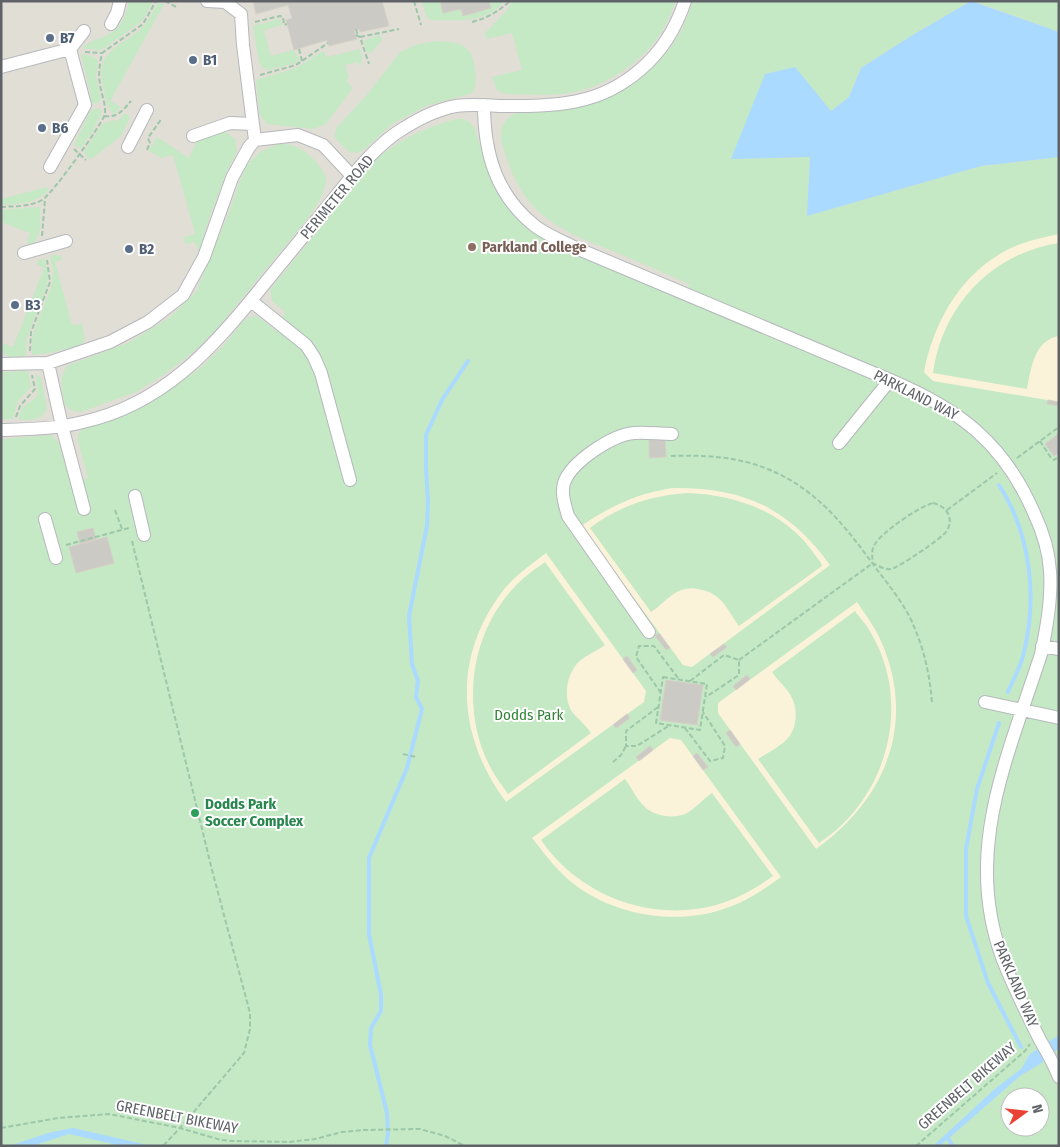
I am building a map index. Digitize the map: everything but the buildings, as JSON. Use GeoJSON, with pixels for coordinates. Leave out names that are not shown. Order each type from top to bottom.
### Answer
{"type":"FeatureCollection","features":[{"type":"Feature","properties":{"kind":"street"},"geometry":{"type":"LineString","coordinates":[[111,24],[117,14],[120,1]]}},
{"type":"Feature","properties":{"kind":"street"},"geometry":{"type":"LineString","coordinates":[[207,1],[229,3],[241,14],[255,140]]}},
{"type":"Feature","properties":{"kind":"street","name":"PERIMETER ROAD"},"geometry":{"type":"LineString","coordinates":[[1,430],[62,426],[84,422],[111,413],[165,386],[204,354],[251,301],[352,176],[386,140],[420,119],[455,106],[537,106],[573,103],[596,96],[617,86],[642,68],[662,47],[676,23],[685,1]]}},
{"type":"Feature","properties":{"kind":"street"},"geometry":{"type":"LineString","coordinates":[[1,67],[15,57],[70,49],[84,31]]}},
{"type":"Feature","properties":{"kind":"street"},"geometry":{"type":"LineString","coordinates":[[50,167],[85,105],[70,49]]}},
{"type":"Feature","properties":{"kind":"street","name":"PARKLAND WAY"},"geometry":{"type":"LineString","coordinates":[[484,106],[487,151],[493,169],[507,195],[535,226],[576,248],[890,380],[934,401],[971,425],[987,439],[1020,483],[1040,525],[1050,569],[1051,587],[1042,646],[997,790],[991,818],[987,848],[988,888],[1002,959],[1059,1077]]}},
{"type":"Feature","properties":{"kind":"street"},"geometry":{"type":"LineString","coordinates":[[128,148],[147,110]]}},
{"type":"Feature","properties":{"kind":"street"},"geometry":{"type":"LineString","coordinates":[[193,136],[230,123],[253,124]]}},
{"type":"Feature","properties":{"kind":"street"},"geometry":{"type":"LineString","coordinates":[[1,364],[48,363],[110,342],[148,322],[183,295],[204,257],[232,178],[249,147],[255,140],[298,135],[323,145],[352,176]]}},
{"type":"Feature","properties":{"kind":"street"},"geometry":{"type":"LineString","coordinates":[[24,253],[66,241]]}},
{"type":"Feature","properties":{"kind":"street"},"geometry":{"type":"LineString","coordinates":[[251,301],[306,345],[314,357],[350,480]]}},
{"type":"Feature","properties":{"kind":"street"},"geometry":{"type":"LineString","coordinates":[[48,363],[84,509]]}},
{"type":"Feature","properties":{"kind":"street"},"geometry":{"type":"LineString","coordinates":[[838,443],[890,380]]}},
{"type":"Feature","properties":{"kind":"street"},"geometry":{"type":"LineString","coordinates":[[649,632],[568,516],[562,498],[564,483],[570,471],[596,448],[612,438],[633,433],[672,434]]}},
{"type":"Feature","properties":{"kind":"street"},"geometry":{"type":"LineString","coordinates":[[135,496],[138,536]]}},
{"type":"Feature","properties":{"kind":"street"},"geometry":{"type":"LineString","coordinates":[[45,519],[57,553]]}},
{"type":"Feature","properties":{"kind":"street"},"geometry":{"type":"LineString","coordinates":[[1042,646],[1059,649]]}},
{"type":"Feature","properties":{"kind":"street"},"geometry":{"type":"LineString","coordinates":[[985,702],[1059,718]]}},
{"type":"Feature","properties":{"kind":"path"},"geometry":{"type":"LineString","coordinates":[[165,1],[176,7]]}},
{"type":"Feature","properties":{"kind":"path"},"geometry":{"type":"LineString","coordinates":[[414,1],[421,25]]}},
{"type":"Feature","properties":{"kind":"path"},"geometry":{"type":"LineString","coordinates":[[472,22],[486,18],[501,10],[510,1]]}},
{"type":"Feature","properties":{"kind":"path"},"geometry":{"type":"LineString","coordinates":[[250,24],[280,16],[284,24],[287,24]]}},
{"type":"Feature","properties":{"kind":"path"},"geometry":{"type":"LineString","coordinates":[[356,29],[369,64]]}},
{"type":"Feature","properties":{"kind":"path"},"geometry":{"type":"LineString","coordinates":[[358,36],[399,29]]}},
{"type":"Feature","properties":{"kind":"path"},"geometry":{"type":"LineString","coordinates":[[258,75],[296,65],[328,43]]}},
{"type":"Feature","properties":{"kind":"path"},"geometry":{"type":"LineString","coordinates":[[70,49],[102,53]]}},
{"type":"Feature","properties":{"kind":"path"},"geometry":{"type":"LineString","coordinates":[[298,49],[302,62]]}},
{"type":"Feature","properties":{"kind":"path"},"geometry":{"type":"LineString","coordinates":[[104,116],[119,114],[131,101]]}},
{"type":"Feature","properties":{"kind":"path"},"geometry":{"type":"LineString","coordinates":[[98,106],[105,105]]}},
{"type":"Feature","properties":{"kind":"path"},"geometry":{"type":"LineString","coordinates":[[147,150],[150,143],[148,138],[162,118]]}},
{"type":"Feature","properties":{"kind":"path"},"geometry":{"type":"LineString","coordinates":[[72,148],[80,152],[86,160]]}},
{"type":"Feature","properties":{"kind":"path"},"geometry":{"type":"LineString","coordinates":[[42,240],[45,199]]}},
{"type":"Feature","properties":{"kind":"path"},"geometry":{"type":"LineString","coordinates":[[30,355],[31,332],[50,282],[46,258]]}},
{"type":"Feature","properties":{"kind":"path"},"geometry":{"type":"LineString","coordinates":[[16,417],[20,406],[35,389],[32,372]]}},
{"type":"Feature","properties":{"kind":"path"},"geometry":{"type":"LineString","coordinates":[[1019,457],[1059,427]]}},
{"type":"Feature","properties":{"kind":"path"},"geometry":{"type":"LineString","coordinates":[[1040,441],[1051,458],[1054,460],[1059,456]]}},
{"type":"Feature","properties":{"kind":"path"},"geometry":{"type":"LineString","coordinates":[[671,456],[722,457],[764,468],[803,488],[822,502],[853,536],[909,616],[915,628],[930,677],[932,702]]}},
{"type":"Feature","properties":{"kind":"path"},"geometry":{"type":"LineString","coordinates":[[947,510],[997,473]]}},
{"type":"Feature","properties":{"kind":"path"},"geometry":{"type":"LineString","coordinates":[[933,503],[941,504],[947,510],[950,519],[948,527],[946,533],[938,539],[901,565],[892,569],[883,568],[873,563],[871,554],[873,546],[879,538],[920,508],[933,503]]}},
{"type":"Feature","properties":{"kind":"path"},"geometry":{"type":"LineString","coordinates":[[115,510],[122,530]]}},
{"type":"Feature","properties":{"kind":"path"},"geometry":{"type":"LineString","coordinates":[[57,553],[129,528],[132,524]]}},
{"type":"Feature","properties":{"kind":"path"},"geometry":{"type":"LineString","coordinates":[[138,536],[212,870],[250,1013],[250,1028],[244,1053],[163,1146]]}},
{"type":"Feature","properties":{"kind":"path"},"geometry":{"type":"LineString","coordinates":[[739,660],[873,563]]}},
{"type":"Feature","properties":{"kind":"path"},"geometry":{"type":"LineString","coordinates":[[661,693],[636,657],[639,646],[654,646],[679,679]]}},
{"type":"Feature","properties":{"kind":"path"},"geometry":{"type":"LineString","coordinates":[[690,681],[724,655],[739,660]]}},
{"type":"Feature","properties":{"kind":"path"},"geometry":{"type":"LineString","coordinates":[[705,698],[739,676],[739,660]]}},
{"type":"Feature","properties":{"kind":"path"},"geometry":{"type":"LineString","coordinates":[[663,677],[679,679],[707,684],[700,730],[656,724],[663,677]]}},
{"type":"Feature","properties":{"kind":"path"},"geometry":{"type":"LineString","coordinates":[[613,762],[621,755],[626,746],[626,730],[659,707]]}},
{"type":"Feature","properties":{"kind":"path"},"geometry":{"type":"LineString","coordinates":[[684,727],[710,760],[723,758],[725,746],[703,712]]}},
{"type":"Feature","properties":{"kind":"path"},"geometry":{"type":"LineString","coordinates":[[626,746],[638,746],[670,725]]}},
{"type":"Feature","properties":{"kind":"path"},"geometry":{"type":"LineString","coordinates":[[403,754],[416,757]]}},
{"type":"Feature","properties":{"kind":"path","name":"GREENBELT BIKEWAY"},"geometry":{"type":"LineString","coordinates":[[916,1146],[1032,1043]]}},
{"type":"Feature","properties":{"kind":"path","name":"GREENBELT BIKEWAY"},"geometry":{"type":"LineString","coordinates":[[1,1128],[58,1118],[109,1114],[180,1128],[221,1140],[289,1142],[349,1132],[420,1129],[445,1136],[465,1146]]}},
{"type":"Feature","properties":{"kind":"shaded area","name":"Parkland College"},"geometry":{"type":"Polygon","coordinates":[[[1,1],[1059,1],[1059,202],[694,259],[686,300],[1,517],[1,1]]]}},
{"type":"Feature","properties":{"kind":"green space"},"geometry":{"type":"Polygon","coordinates":[[[129,1],[153,1],[143,20],[105,48],[98,50],[82,48],[106,36],[119,26],[129,1]]]}},
{"type":"Feature","properties":{"kind":"green space"},"geometry":{"type":"Polygon","coordinates":[[[440,1],[443,13],[461,9],[463,16],[491,8],[489,1],[504,1],[489,14],[480,17],[431,20],[427,18],[422,2],[440,1]]]}},
{"type":"Feature","properties":{"kind":"green space"},"geometry":{"type":"Polygon","coordinates":[[[513,1],[676,1],[661,33],[652,45],[631,65],[605,81],[577,92],[541,95],[505,94],[497,90],[492,77],[522,70],[512,33],[487,39],[485,33],[513,1]]]}},
{"type":"Feature","properties":{"kind":"green space","name":"Dodds Park"},"geometry":{"type":"Polygon","coordinates":[[[693,1],[971,1],[861,68],[849,97],[831,111],[795,68],[731,159],[810,157],[807,216],[981,166],[1059,157],[1059,1146],[1,1146],[1,439],[51,435],[59,443],[70,482],[88,478],[78,441],[78,435],[82,429],[166,391],[198,370],[224,345],[244,320],[257,316],[276,331],[285,312],[272,301],[270,290],[374,161],[414,134],[460,118],[468,121],[474,127],[486,164],[510,209],[686,300],[689,284],[577,236],[546,218],[522,192],[513,174],[501,138],[503,124],[516,113],[575,108],[611,96],[627,87],[643,76],[670,49],[693,1]]]}},
{"type":"Feature","properties":{"kind":"green space"},"geometry":{"type":"Polygon","coordinates":[[[973,1],[1059,1],[1059,32],[973,1]]]}},
{"type":"Feature","properties":{"kind":"green space"},"geometry":{"type":"Polygon","coordinates":[[[158,2],[164,4],[110,101],[121,107],[115,114],[109,108],[105,95],[102,80],[104,60],[115,48],[142,28],[158,2]]]}},
{"type":"Feature","properties":{"kind":"green space"},"geometry":{"type":"Polygon","coordinates":[[[280,19],[282,25],[264,30],[271,56],[293,50],[299,58],[296,63],[268,70],[263,68],[259,62],[253,26],[280,19]]]}},
{"type":"Feature","properties":{"kind":"green space"},"geometry":{"type":"Polygon","coordinates":[[[381,35],[382,40],[373,51],[370,53],[366,50],[364,42],[367,39],[381,35]]]}},
{"type":"Feature","properties":{"kind":"green space"},"geometry":{"type":"Polygon","coordinates":[[[434,41],[457,43],[462,45],[471,54],[476,79],[472,93],[426,106],[392,124],[358,153],[349,152],[334,137],[337,127],[366,96],[400,52],[416,45],[434,41]]]}},
{"type":"Feature","properties":{"kind":"green space"},"geometry":{"type":"Polygon","coordinates":[[[360,49],[362,58],[360,65],[357,62],[345,65],[349,77],[346,81],[353,88],[326,124],[313,129],[267,124],[260,115],[256,80],[296,68],[323,51],[327,57],[360,49]]]}},
{"type":"Feature","properties":{"kind":"green space"},"geometry":{"type":"Polygon","coordinates":[[[81,54],[94,57],[98,61],[96,78],[101,99],[98,103],[91,104],[91,96],[81,54]]]}},
{"type":"Feature","properties":{"kind":"green space"},"geometry":{"type":"Polygon","coordinates":[[[99,108],[102,112],[93,131],[81,148],[74,145],[90,111],[99,108]]]}},
{"type":"Feature","properties":{"kind":"green space"},"geometry":{"type":"Polygon","coordinates":[[[125,113],[130,117],[121,136],[90,160],[84,152],[101,126],[106,122],[118,120],[125,113]]]}},
{"type":"Feature","properties":{"kind":"green space"},"geometry":{"type":"Polygon","coordinates":[[[223,130],[235,139],[237,151],[225,176],[207,224],[199,253],[195,242],[185,244],[184,237],[195,234],[173,155],[161,158],[149,151],[157,137],[189,158],[198,139],[223,130]]]}},
{"type":"Feature","properties":{"kind":"green space"},"geometry":{"type":"Polygon","coordinates":[[[278,144],[292,145],[304,151],[320,166],[326,177],[323,192],[308,218],[215,331],[192,353],[162,376],[136,392],[81,412],[72,411],[65,405],[62,390],[62,375],[67,366],[130,342],[170,317],[196,292],[228,215],[245,167],[260,152],[278,144]]]}},
{"type":"Feature","properties":{"kind":"green space"},"geometry":{"type":"Polygon","coordinates":[[[47,187],[48,191],[38,199],[20,204],[1,205],[1,199],[47,187]]]}},
{"type":"Feature","properties":{"kind":"green space"},"geometry":{"type":"Polygon","coordinates":[[[40,207],[39,232],[32,244],[27,243],[30,233],[1,222],[1,210],[40,207]]]}},
{"type":"Feature","properties":{"kind":"green space"},"geometry":{"type":"Polygon","coordinates":[[[50,256],[61,256],[62,259],[55,262],[72,325],[82,324],[85,339],[81,345],[50,353],[32,355],[34,331],[52,285],[53,272],[50,256]]]}},
{"type":"Feature","properties":{"kind":"green space"},"geometry":{"type":"Polygon","coordinates":[[[44,258],[48,274],[47,286],[27,337],[26,356],[9,357],[2,352],[2,348],[4,343],[13,347],[44,268],[36,264],[44,258]]]}},
{"type":"Feature","properties":{"kind":"green space"},"geometry":{"type":"Polygon","coordinates":[[[28,371],[31,387],[18,401],[13,419],[1,419],[1,372],[28,371]]]}},
{"type":"Feature","properties":{"kind":"green space"},"geometry":{"type":"Polygon","coordinates":[[[36,374],[41,378],[47,409],[38,418],[19,420],[23,407],[38,395],[36,374]]]}},
{"type":"Feature","properties":{"kind":"sand"},"geometry":{"type":"Polygon","coordinates":[[[1059,234],[1059,243],[1035,249],[1012,258],[992,271],[974,287],[959,305],[947,326],[938,349],[933,373],[1027,389],[1032,364],[1039,349],[1044,343],[1059,336],[1059,402],[933,381],[924,372],[935,333],[955,296],[968,280],[982,266],[999,254],[1023,243],[1059,234]]]}},
{"type":"Feature","properties":{"kind":"sand"},"geometry":{"type":"Polygon","coordinates":[[[672,488],[720,491],[762,504],[797,528],[830,565],[692,667],[683,665],[581,526],[603,512],[635,497],[672,488]],[[673,494],[635,503],[601,520],[590,528],[651,612],[675,593],[688,588],[695,588],[713,594],[723,602],[739,626],[822,566],[805,542],[780,520],[766,512],[735,500],[702,494],[673,494]]]}},
{"type":"Feature","properties":{"kind":"sand"},"geometry":{"type":"Polygon","coordinates":[[[546,553],[646,691],[644,702],[506,802],[489,776],[477,750],[470,723],[467,695],[469,667],[476,640],[488,614],[505,588],[546,553]],[[545,562],[531,572],[510,592],[496,611],[485,633],[478,656],[474,679],[473,704],[476,727],[483,750],[493,772],[508,794],[591,733],[570,707],[567,695],[568,682],[579,662],[605,645],[545,562]]]}},
{"type":"Feature","properties":{"kind":"sand"},"geometry":{"type":"Polygon","coordinates":[[[857,602],[879,636],[891,671],[896,701],[895,730],[888,757],[877,783],[861,807],[840,829],[816,849],[718,713],[718,703],[857,602]],[[855,611],[772,672],[794,702],[796,714],[794,727],[792,733],[784,742],[758,759],[819,843],[842,824],[862,802],[876,776],[886,748],[891,719],[890,690],[884,661],[869,630],[855,611]]]}},
{"type":"Feature","properties":{"kind":"sand"},"geometry":{"type":"Polygon","coordinates":[[[670,738],[681,740],[781,877],[745,900],[712,912],[691,916],[669,917],[648,915],[607,903],[587,893],[565,876],[532,838],[670,738]],[[625,779],[541,840],[556,859],[575,876],[595,889],[618,900],[642,907],[666,910],[691,910],[731,900],[773,876],[712,793],[685,814],[680,816],[664,816],[653,813],[645,807],[625,779]]]}},
{"type":"Feature","properties":{"kind":"water"},"geometry":{"type":"Polygon","coordinates":[[[971,1],[1059,32],[1059,157],[981,166],[807,216],[810,157],[731,159],[765,74],[795,67],[831,111],[849,97],[861,68],[971,1]]]}},
{"type":"Feature","properties":{"kind":"water"},"geometry":{"type":"Polygon","coordinates":[[[1059,1035],[1059,1048],[1007,1087],[1000,1087],[1000,1094],[940,1146],[933,1146],[996,1088],[1021,1069],[1030,1054],[1059,1035]]]}},
{"type":"Feature","properties":{"kind":"water"},"geometry":{"type":"Polygon","coordinates":[[[73,1128],[152,1146],[122,1146],[69,1134],[32,1146],[9,1146],[48,1133],[73,1128]]]}},
{"type":"Feature","properties":{"kind":"waterway"},"geometry":{"type":"LineString","coordinates":[[386,1146],[388,1134],[387,1113],[370,1045],[371,1028],[381,1011],[381,995],[369,934],[369,858],[407,768],[422,709],[416,697],[418,681],[412,664],[409,616],[427,526],[426,435],[442,400],[468,361]]}},
{"type":"Feature","properties":{"kind":"waterway"},"geometry":{"type":"LineString","coordinates":[[999,485],[1010,504],[1025,546],[1030,590],[1028,634],[1023,656],[1008,692]]}},
{"type":"Feature","properties":{"kind":"waterway"},"geometry":{"type":"LineString","coordinates":[[999,723],[977,789],[966,849],[966,916],[988,983],[1021,1047]]}},
{"type":"Feature","properties":{"kind":"waterway"},"geometry":{"type":"LineString","coordinates":[[947,1137],[953,1146]]}},
{"type":"Feature","properties":{"kind":"place","name":"B7"},"geometry":{"type":"Point","coordinates":[50,38]}},
{"type":"Feature","properties":{"kind":"place","name":"B1"},"geometry":{"type":"Point","coordinates":[193,60]}},
{"type":"Feature","properties":{"kind":"place","name":"B6"},"geometry":{"type":"Point","coordinates":[42,128]}},
{"type":"Feature","properties":{"kind":"place","name":"Parkland College"},"geometry":{"type":"Point","coordinates":[472,247]}},
{"type":"Feature","properties":{"kind":"place","name":"B2"},"geometry":{"type":"Point","coordinates":[129,249]}},
{"type":"Feature","properties":{"kind":"place","name":"B3"},"geometry":{"type":"Point","coordinates":[15,305]}},
{"type":"Feature","properties":{"kind":"place","name":"Dodds Park Soccer Complex"},"geometry":{"type":"Point","coordinates":[195,813]}}]}
